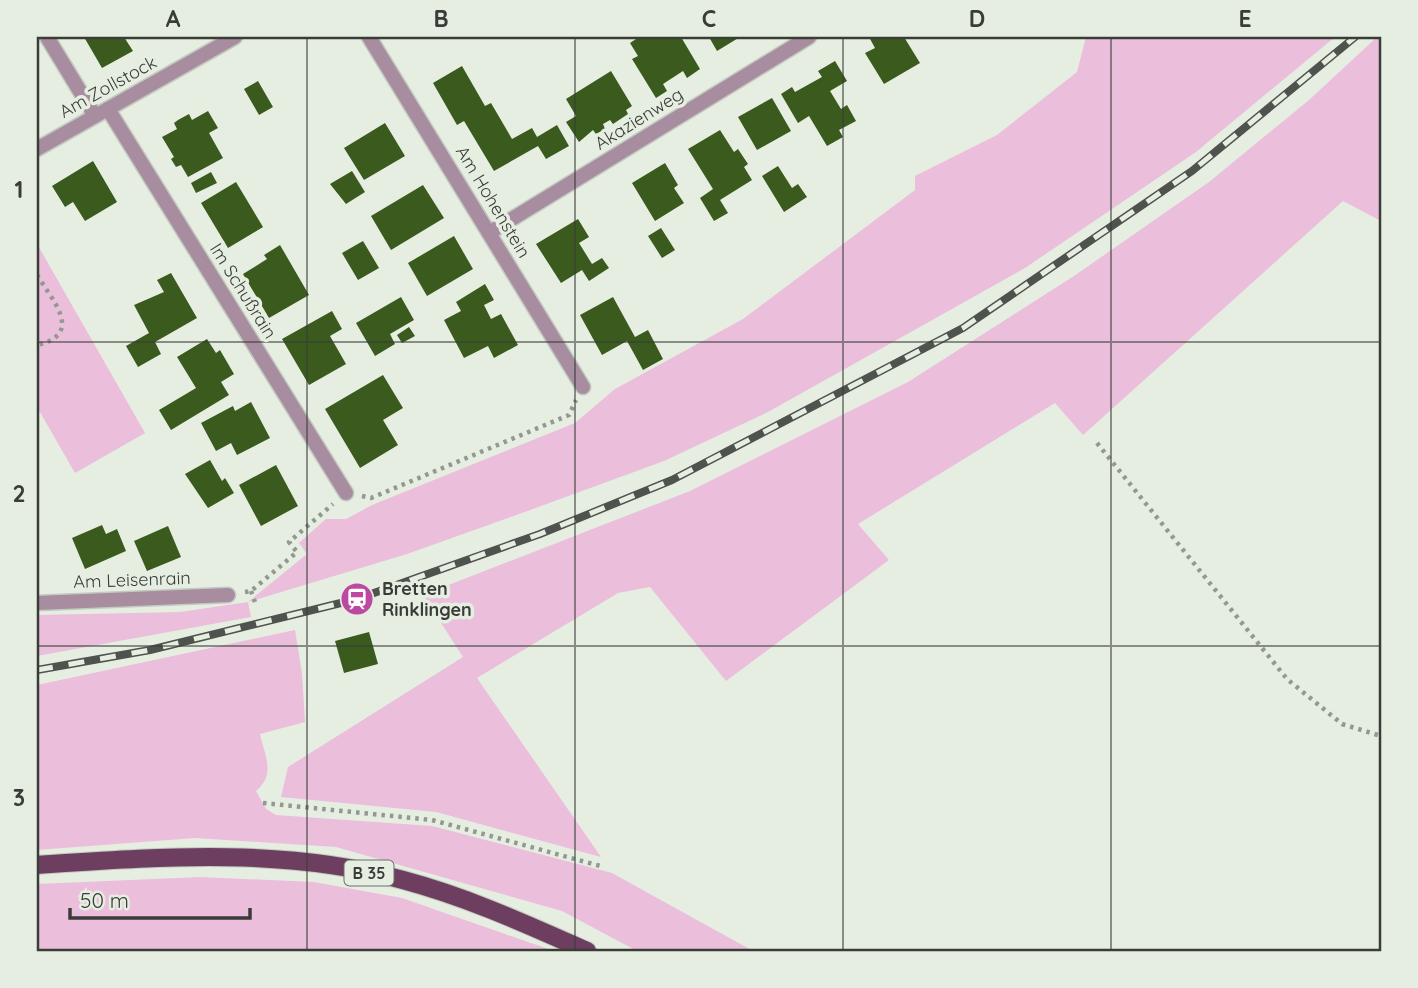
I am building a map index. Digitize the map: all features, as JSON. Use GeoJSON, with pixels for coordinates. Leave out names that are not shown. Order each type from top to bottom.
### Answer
{"type":"FeatureCollection","features":[{"type":"Feature","properties":{"kind":"main road","name":"B 35"},"geometry":{"type":"LineString","coordinates":[[37,865],[150,857],[256,858],[328,865],[401,879],[479,903],[587,951]]}},
{"type":"Feature","properties":{"kind":"street"},"geometry":{"type":"LineString","coordinates":[[47,37],[94,116]]}},
{"type":"Feature","properties":{"kind":"street","name":"Am Zollstock"},"geometry":{"type":"LineString","coordinates":[[37,149],[235,37]]}},
{"type":"Feature","properties":{"kind":"street","name":"Am Hohenstein"},"geometry":{"type":"LineString","coordinates":[[369,37],[583,387]]}},
{"type":"Feature","properties":{"kind":"street","name":"Akazienweg"},"geometry":{"type":"LineString","coordinates":[[489,233],[809,37]]}},
{"type":"Feature","properties":{"kind":"street","name":"Im Schußrain"},"geometry":{"type":"LineString","coordinates":[[108,109],[346,493]]}},
{"type":"Feature","properties":{"kind":"street","name":"Am Leisenrain"},"geometry":{"type":"LineString","coordinates":[[37,603],[228,595]]}},
{"type":"Feature","properties":{"kind":"path"},"geometry":{"type":"LineString","coordinates":[[37,275],[63,317],[63,328],[56,336],[37,345]]}},
{"type":"Feature","properties":{"kind":"path"},"geometry":{"type":"LineString","coordinates":[[346,493],[371,498],[569,415],[583,387]]}},
{"type":"Feature","properties":{"kind":"path"},"geometry":{"type":"LineString","coordinates":[[1097,443],[1287,679],[1342,724],[1381,736]]}},
{"type":"Feature","properties":{"kind":"path"},"geometry":{"type":"LineString","coordinates":[[255,602],[251,591],[298,552],[289,542],[327,510]]}},
{"type":"Feature","properties":{"kind":"path"},"geometry":{"type":"LineString","coordinates":[[263,803],[432,820],[604,867]]}},
{"type":"Feature","properties":{"kind":"shaded area"},"geometry":{"type":"Polygon","coordinates":[[[1086,37],[1335,37],[1196,152],[1025,268],[768,412],[664,461],[522,513],[407,554],[248,602],[307,554],[299,543],[326,519],[346,519],[372,505],[575,423],[615,389],[743,319],[915,190],[915,176],[997,135],[1077,72],[1086,37]]]}},
{"type":"Feature","properties":{"kind":"shaded area"},"geometry":{"type":"Polygon","coordinates":[[[1377,37],[1381,37],[1381,221],[1343,201],[1083,435],[1055,403],[858,524],[889,560],[726,681],[650,587],[618,593],[477,678],[601,857],[436,812],[281,797],[288,767],[463,657],[423,595],[690,491],[908,382],[1074,276],[1209,182],[1309,100],[1377,37]]]}},
{"type":"Feature","properties":{"kind":"shaded area"},"geometry":{"type":"Polygon","coordinates":[[[37,244],[145,433],[75,473],[37,407],[37,244]]]}},
{"type":"Feature","properties":{"kind":"shaded area"},"geometry":{"type":"Polygon","coordinates":[[[248,602],[251,617],[37,656],[37,615],[180,612],[248,602]]]}},
{"type":"Feature","properties":{"kind":"shaded area"},"geometry":{"type":"Polygon","coordinates":[[[295,630],[302,673],[305,722],[260,734],[267,772],[262,785],[256,791],[266,809],[276,815],[432,826],[612,873],[753,951],[637,951],[562,911],[336,847],[195,838],[37,850],[37,685],[295,630]]]}},
{"type":"Feature","properties":{"kind":"shaded area"},"geometry":{"type":"Polygon","coordinates":[[[200,877],[314,882],[402,898],[554,951],[37,951],[37,884],[200,877]]]}},
{"type":"Feature","properties":{"kind":"building"},"geometry":{"type":"Polygon","coordinates":[[[84,37],[124,37],[133,51],[102,68],[84,37]]]}},
{"type":"Feature","properties":{"kind":"building"},"geometry":{"type":"Polygon","coordinates":[[[639,37],[681,37],[700,69],[687,78],[683,71],[663,84],[667,91],[656,98],[632,59],[638,56],[630,43],[639,37]]]}},
{"type":"Feature","properties":{"kind":"building"},"geometry":{"type":"Polygon","coordinates":[[[709,37],[740,37],[717,51],[709,37]]]}},
{"type":"Feature","properties":{"kind":"building"},"geometry":{"type":"Polygon","coordinates":[[[869,37],[904,37],[920,63],[884,84],[865,53],[875,48],[869,37]]]}},
{"type":"Feature","properties":{"kind":"building"},"geometry":{"type":"Polygon","coordinates":[[[835,61],[847,81],[830,91],[841,109],[847,105],[856,121],[839,130],[843,137],[827,146],[809,116],[798,123],[781,94],[792,87],[795,92],[822,77],[818,71],[835,61]]]}},
{"type":"Feature","properties":{"kind":"building"},"geometry":{"type":"Polygon","coordinates":[[[462,66],[485,106],[491,103],[512,139],[532,128],[537,137],[557,125],[569,146],[546,159],[538,146],[494,171],[464,121],[457,125],[433,83],[462,66]]]}},
{"type":"Feature","properties":{"kind":"building"},"geometry":{"type":"Polygon","coordinates":[[[611,71],[632,106],[626,110],[628,114],[613,124],[610,120],[603,124],[605,129],[596,134],[593,130],[579,142],[566,122],[576,116],[566,99],[611,71]]]}},
{"type":"Feature","properties":{"kind":"building"},"geometry":{"type":"Polygon","coordinates":[[[258,81],[273,107],[259,115],[244,89],[258,81]]]}},
{"type":"Feature","properties":{"kind":"building"},"geometry":{"type":"Polygon","coordinates":[[[772,98],[791,131],[757,150],[738,117],[772,98]]]}},
{"type":"Feature","properties":{"kind":"building"},"geometry":{"type":"Polygon","coordinates":[[[208,111],[218,128],[209,133],[223,158],[188,177],[181,165],[176,167],[171,159],[174,157],[162,137],[177,129],[174,123],[178,120],[189,114],[192,120],[208,111]]]}},
{"type":"Feature","properties":{"kind":"building"},"geometry":{"type":"Polygon","coordinates":[[[385,123],[405,156],[364,180],[344,148],[385,123]]]}},
{"type":"Feature","properties":{"kind":"building"},"geometry":{"type":"Polygon","coordinates":[[[720,130],[734,152],[738,149],[748,164],[744,167],[752,180],[720,200],[728,213],[714,221],[700,198],[713,189],[688,149],[720,130]]]}},
{"type":"Feature","properties":{"kind":"building"},"geometry":{"type":"Polygon","coordinates":[[[93,161],[117,202],[85,221],[73,202],[65,207],[52,186],[93,161]]]}},
{"type":"Feature","properties":{"kind":"building"},"geometry":{"type":"Polygon","coordinates":[[[665,163],[678,185],[674,188],[684,203],[655,221],[632,183],[665,163]]]}},
{"type":"Feature","properties":{"kind":"building"},"geometry":{"type":"Polygon","coordinates":[[[778,166],[792,188],[798,184],[807,197],[784,212],[762,176],[778,166]]]}},
{"type":"Feature","properties":{"kind":"building"},"geometry":{"type":"Polygon","coordinates":[[[352,171],[365,192],[346,204],[330,184],[352,171]]]}},
{"type":"Feature","properties":{"kind":"building"},"geometry":{"type":"Polygon","coordinates":[[[211,172],[217,183],[196,193],[191,183],[211,172]]]}},
{"type":"Feature","properties":{"kind":"building"},"geometry":{"type":"Polygon","coordinates":[[[236,182],[263,227],[228,248],[201,203],[236,182]]]}},
{"type":"Feature","properties":{"kind":"building"},"geometry":{"type":"Polygon","coordinates":[[[423,185],[444,218],[391,250],[371,216],[423,185]]]}},
{"type":"Feature","properties":{"kind":"building"},"geometry":{"type":"Polygon","coordinates":[[[578,219],[589,237],[579,243],[592,264],[602,258],[609,268],[589,281],[582,270],[561,283],[536,244],[578,219]]]}},
{"type":"Feature","properties":{"kind":"building"},"geometry":{"type":"Polygon","coordinates":[[[661,228],[675,250],[662,258],[648,236],[661,228]]]}},
{"type":"Feature","properties":{"kind":"building"},"geometry":{"type":"Polygon","coordinates":[[[454,236],[473,269],[427,296],[408,263],[454,236]]]}},
{"type":"Feature","properties":{"kind":"building"},"geometry":{"type":"Polygon","coordinates":[[[363,241],[379,268],[358,280],[342,253],[363,241]]]}},
{"type":"Feature","properties":{"kind":"building"},"geometry":{"type":"Polygon","coordinates":[[[280,245],[309,295],[269,318],[243,274],[267,259],[264,255],[280,245]]]}},
{"type":"Feature","properties":{"kind":"building"},"geometry":{"type":"Polygon","coordinates":[[[171,273],[197,318],[155,342],[161,354],[138,367],[126,346],[149,333],[134,305],[164,292],[157,280],[171,273]]]}},
{"type":"Feature","properties":{"kind":"building"},"geometry":{"type":"Polygon","coordinates":[[[485,284],[494,300],[484,305],[491,319],[501,314],[518,345],[494,358],[488,346],[464,358],[444,320],[461,311],[456,302],[485,284]]]}},
{"type":"Feature","properties":{"kind":"building"},"geometry":{"type":"Polygon","coordinates":[[[401,297],[414,320],[390,334],[395,344],[375,356],[356,323],[401,297]]]}},
{"type":"Feature","properties":{"kind":"building"},"geometry":{"type":"Polygon","coordinates":[[[613,297],[635,337],[648,330],[663,359],[643,370],[627,341],[602,355],[580,315],[613,297]]]}},
{"type":"Feature","properties":{"kind":"building"},"geometry":{"type":"Polygon","coordinates":[[[332,311],[342,329],[330,336],[346,364],[309,385],[282,339],[332,311]]]}},
{"type":"Feature","properties":{"kind":"building"},"geometry":{"type":"Polygon","coordinates":[[[409,327],[415,336],[402,343],[397,335],[409,327]]]}},
{"type":"Feature","properties":{"kind":"building"},"geometry":{"type":"Polygon","coordinates":[[[207,339],[216,353],[220,350],[234,374],[221,382],[229,395],[171,430],[159,410],[196,388],[177,357],[207,339]]]}},
{"type":"Feature","properties":{"kind":"building"},"geometry":{"type":"Polygon","coordinates":[[[383,375],[403,408],[383,420],[398,445],[360,468],[325,409],[383,375]]]}},
{"type":"Feature","properties":{"kind":"building"},"geometry":{"type":"Polygon","coordinates":[[[251,402],[270,438],[237,455],[231,443],[216,451],[201,423],[233,406],[235,411],[251,402]]]}},
{"type":"Feature","properties":{"kind":"building"},"geometry":{"type":"Polygon","coordinates":[[[210,460],[222,481],[225,478],[234,493],[208,508],[185,474],[210,460]]]}},
{"type":"Feature","properties":{"kind":"building"},"geometry":{"type":"Polygon","coordinates":[[[276,465],[298,506],[261,526],[239,485],[276,465]]]}},
{"type":"Feature","properties":{"kind":"building"},"geometry":{"type":"Polygon","coordinates":[[[102,525],[106,534],[117,529],[126,551],[85,569],[72,538],[102,525]]]}},
{"type":"Feature","properties":{"kind":"building"},"geometry":{"type":"Polygon","coordinates":[[[168,526],[181,557],[147,571],[134,541],[168,526]]]}},
{"type":"Feature","properties":{"kind":"building"},"geometry":{"type":"Polygon","coordinates":[[[369,632],[378,664],[344,673],[335,641],[369,632]]]}},
{"type":"Feature","properties":{"kind":"railway"},"geometry":{"type":"LineString","coordinates":[[37,670],[150,650],[357,599],[540,534],[672,480],[963,328],[1192,171],[1355,37]]}},
{"type":"Feature","properties":{"kind":"place","name":"Bretten Rinklingen"},"geometry":{"type":"Point","coordinates":[357,599]}}]}
